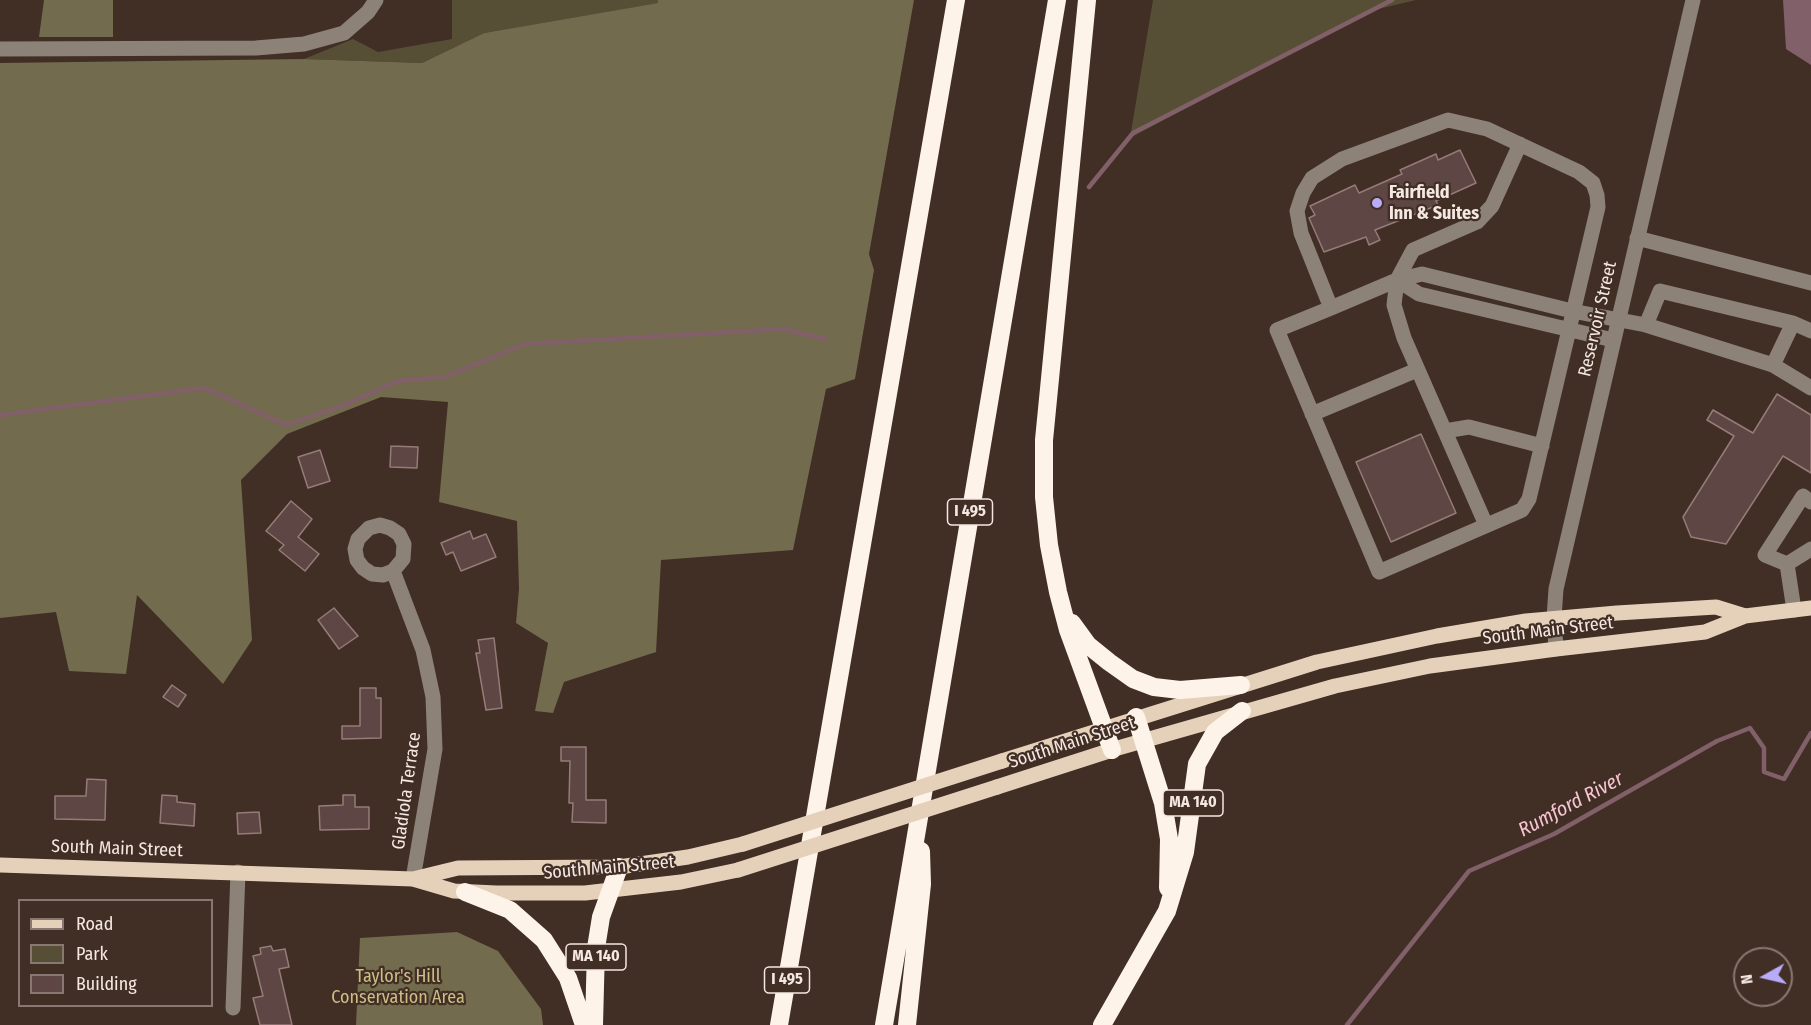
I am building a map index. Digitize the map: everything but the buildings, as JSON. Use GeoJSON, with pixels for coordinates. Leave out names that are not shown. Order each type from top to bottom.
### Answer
{"type":"FeatureCollection","features":[{"type":"Feature","properties":{"kind":"highway","name":"I 495"},"geometry":{"type":"LineString","coordinates":[[779,1025],[956,0]]}},
{"type":"Feature","properties":{"kind":"highway","name":"I 495"},"geometry":{"type":"LineString","coordinates":[[884,1025],[1057,0]]}},
{"type":"Feature","properties":{"kind":"highway"},"geometry":{"type":"LineString","coordinates":[[1087,0],[1044,440],[1044,497],[1049,545],[1063,610],[1112,750]]}},
{"type":"Feature","properties":{"kind":"highway"},"geometry":{"type":"LineString","coordinates":[[1063,610],[1088,645],[1133,678],[1155,687],[1180,690],[1241,685]]}},
{"type":"Feature","properties":{"kind":"highway","name":"MA 140"},"geometry":{"type":"LineString","coordinates":[[1102,1025],[1167,910],[1185,852],[1197,765],[1215,732],[1242,711]]}},
{"type":"Feature","properties":{"kind":"highway"},"geometry":{"type":"LineString","coordinates":[[1136,717],[1163,803],[1169,839],[1167,910]]}},
{"type":"Feature","properties":{"kind":"highway"},"geometry":{"type":"LineString","coordinates":[[907,1025],[922,884],[919,813]]}},
{"type":"Feature","properties":{"kind":"highway","name":"MA 140"},"geometry":{"type":"LineString","coordinates":[[594,1025],[596,948],[601,917],[619,867]]}},
{"type":"Feature","properties":{"kind":"highway"},"geometry":{"type":"LineString","coordinates":[[465,892],[510,910],[544,940],[568,978],[584,1025]]}},
{"type":"Feature","properties":{"kind":"highway"},"geometry":{"type":"LineString","coordinates":[[774,1025],[795,936]]}},
{"type":"Feature","properties":{"kind":"main road","name":"South Main Street"},"geometry":{"type":"LineString","coordinates":[[413,879],[458,868],[619,867],[688,857],[743,844],[1136,717],[1317,662],[1437,636],[1554,618],[1716,607],[1745,616]]}},
{"type":"Feature","properties":{"kind":"main road","name":"South Main Street"},"geometry":{"type":"LineString","coordinates":[[0,865],[413,879],[465,892],[585,893],[681,882],[738,870],[1144,740],[1335,686],[1430,666],[1705,632],[1745,616],[1811,608]]}},
{"type":"Feature","properties":{"kind":"street"},"geometry":{"type":"LineString","coordinates":[[0,49],[256,48],[304,44],[344,33],[368,12],[376,0]]}},
{"type":"Feature","properties":{"kind":"street","name":"Reservoir Street"},"geometry":{"type":"LineString","coordinates":[[1556,649],[1554,618],[1556,589],[1693,0]]}},
{"type":"Feature","properties":{"kind":"street"},"geometry":{"type":"LineString","coordinates":[[1331,308],[1301,233],[1297,211],[1303,193],[1312,178],[1342,159],[1448,120],[1487,129],[1580,172],[1593,183],[1598,195],[1598,207],[1572,311],[1529,499],[1522,510],[1380,572],[1277,330],[1331,308],[1397,280],[1422,274],[1572,311],[1646,325],[1773,365],[1811,388]]}},
{"type":"Feature","properties":{"kind":"street"},"geometry":{"type":"LineString","coordinates":[[1486,525],[1404,338],[1394,305],[1397,280],[1413,250],[1477,222],[1492,206],[1520,144]]}},
{"type":"Feature","properties":{"kind":"street"},"geometry":{"type":"LineString","coordinates":[[1638,238],[1811,282]]}},
{"type":"Feature","properties":{"kind":"street"},"geometry":{"type":"LineString","coordinates":[[1397,280],[1419,294],[1613,340]]}},
{"type":"Feature","properties":{"kind":"street"},"geometry":{"type":"LineString","coordinates":[[1646,325],[1660,291],[1794,323],[1811,331]]}},
{"type":"Feature","properties":{"kind":"street"},"geometry":{"type":"LineString","coordinates":[[1773,365],[1794,323]]}},
{"type":"Feature","properties":{"kind":"street"},"geometry":{"type":"LineString","coordinates":[[1312,414],[1418,370]]}},
{"type":"Feature","properties":{"kind":"street"},"geometry":{"type":"LineString","coordinates":[[1445,431],[1469,427],[1542,446]]}},
{"type":"Feature","properties":{"kind":"street"},"geometry":{"type":"LineString","coordinates":[[1787,564],[1765,555],[1803,496],[1811,502]]}},
{"type":"Feature","properties":{"kind":"street"},"geometry":{"type":"LineString","coordinates":[[1787,564],[1811,549]]}},
{"type":"Feature","properties":{"kind":"street"},"geometry":{"type":"LineString","coordinates":[[1787,564],[1794,610]]}},
{"type":"Feature","properties":{"kind":"street","name":"Gladiola Terrace"},"geometry":{"type":"LineString","coordinates":[[393,572],[423,650],[436,724],[432,772],[413,879]]}},
{"type":"Feature","properties":{"kind":"street"},"geometry":{"type":"LineString","coordinates":[[233,1008],[238,872]]}},
{"type":"Feature","properties":{"kind":"green space"},"geometry":{"type":"Polygon","coordinates":[[[44,0],[113,0],[113,37],[39,37],[44,0]]]}},
{"type":"Feature","properties":{"kind":"green space"},"geometry":{"type":"Polygon","coordinates":[[[452,0],[658,0],[659,3],[484,33],[422,63],[304,59],[353,39],[378,52],[452,39],[452,0]]]}},
{"type":"Feature","properties":{"kind":"green space"},"geometry":{"type":"Polygon","coordinates":[[[658,0],[914,0],[869,254],[874,270],[855,379],[826,389],[793,550],[661,560],[656,652],[564,682],[553,713],[535,711],[548,643],[516,623],[519,589],[517,521],[439,502],[448,402],[381,397],[287,434],[241,480],[252,640],[223,684],[137,595],[126,674],[69,671],[56,612],[0,618],[0,63],[304,59],[422,63],[484,33],[658,3],[658,0]]]}},
{"type":"Feature","properties":{"kind":"green space"},"geometry":{"type":"Polygon","coordinates":[[[1153,0],[1416,0],[1366,12],[1130,138],[1153,0]]]}},
{"type":"Feature","properties":{"kind":"green space","name":"Taylor's Hill Conservation Area"},"geometry":{"type":"Polygon","coordinates":[[[457,932],[498,951],[541,1009],[543,1025],[356,1025],[360,938],[457,932]]]}},
{"type":"Feature","properties":{"kind":"shaded area"},"geometry":{"type":"Polygon","coordinates":[[[1783,0],[1811,0],[1811,65],[1786,49],[1783,0]]]}},
{"type":"Feature","properties":{"kind":"waterway"},"geometry":{"type":"LineString","coordinates":[[1089,187],[1133,133],[1392,0]]}},
{"type":"Feature","properties":{"kind":"waterway"},"geometry":{"type":"LineString","coordinates":[[0,415],[204,388],[287,425],[344,405],[398,381],[444,377],[525,344],[782,329],[826,339]]}},
{"type":"Feature","properties":{"kind":"waterway","name":"Rumford River"},"geometry":{"type":"LineString","coordinates":[[1347,1025],[1469,871],[1554,834],[1717,741],[1750,728],[1764,748],[1764,772],[1784,779],[1811,733]]}},
{"type":"Feature","properties":{"kind":"place","name":"Fairfield Inn & Suites"},"geometry":{"type":"Point","coordinates":[1377,203]}}]}
